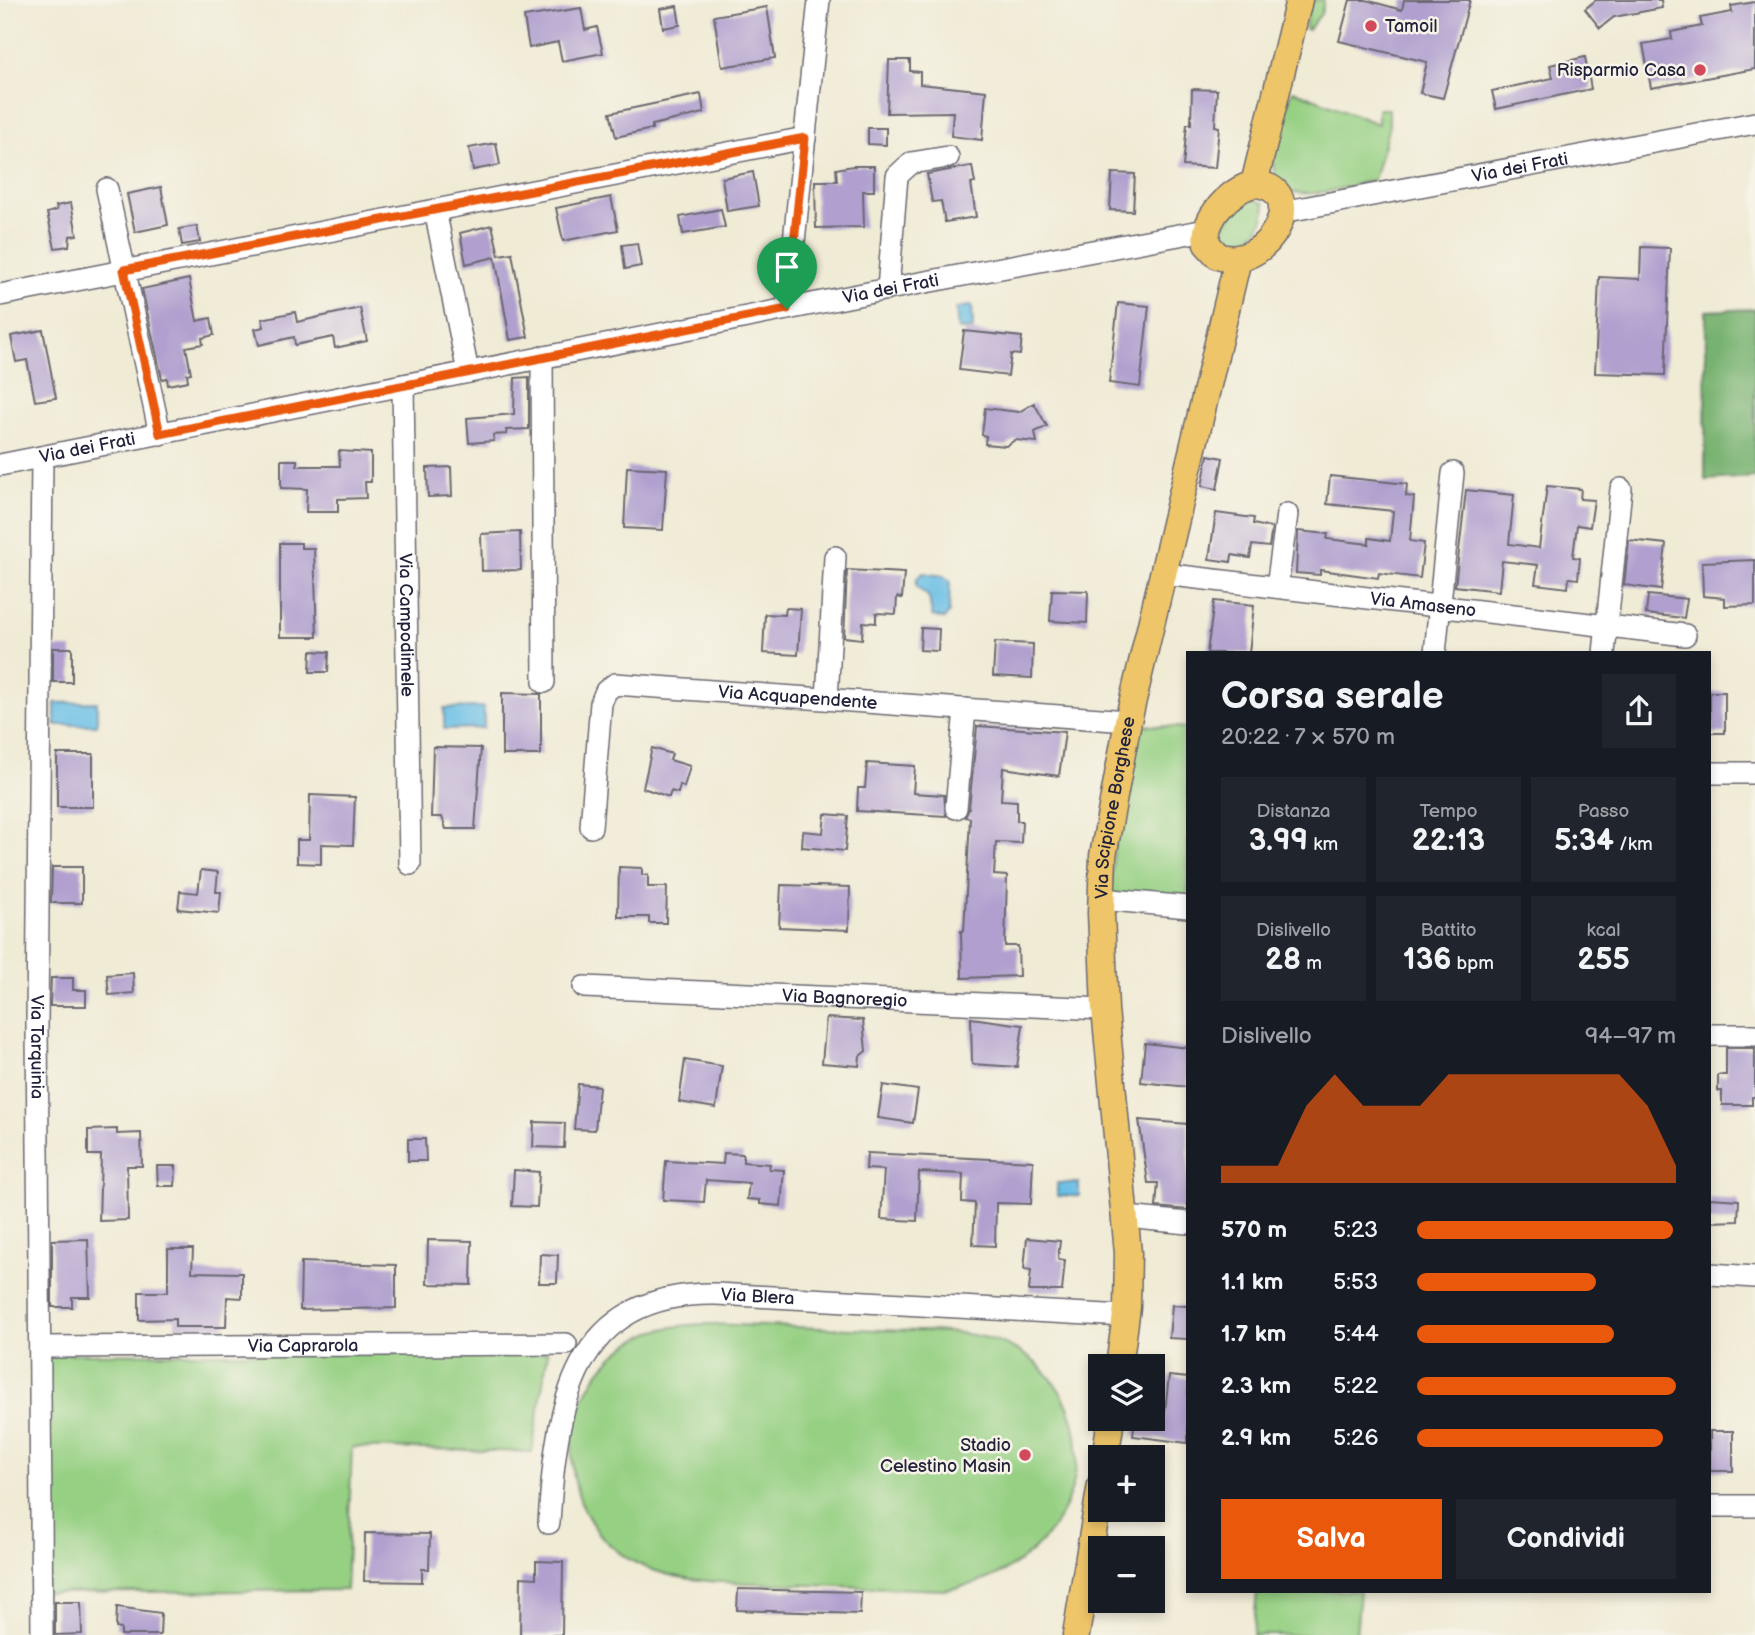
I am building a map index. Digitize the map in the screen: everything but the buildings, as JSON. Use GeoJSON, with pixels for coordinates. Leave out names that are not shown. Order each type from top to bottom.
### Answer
{"type":"FeatureCollection","features":[{"type":"Feature","properties":{"kind":"main road"},"geometry":{"type":"LineString","coordinates":[[1254,184],[1299,0]]}},
{"type":"Feature","properties":{"kind":"main road"},"geometry":{"type":"LineString","coordinates":[[1254,184],[1268,187],[1277,193],[1283,212],[1277,228],[1252,254],[1238,259],[1225,258],[1213,252],[1207,244],[1206,230],[1215,214],[1233,195],[1254,184]]}},
{"type":"Feature","properties":{"kind":"main road","name":"Via Scipione Borghese"},"geometry":{"type":"LineString","coordinates":[[1121,1354],[1129,1277],[1126,1217],[1105,1009],[1101,898],[1107,823],[1128,721],[1238,259]]}},
{"type":"Feature","properties":{"kind":"main road"},"geometry":{"type":"LineString","coordinates":[[1076,1635],[1095,1522]]}},
{"type":"Feature","properties":{"kind":"street"},"geometry":{"type":"LineString","coordinates":[[787,309],[819,0]]}},
{"type":"Feature","properties":{"kind":"street","name":"Via dei Frati"},"geometry":{"type":"LineString","coordinates":[[1283,212],[1755,123]]}},
{"type":"Feature","properties":{"kind":"street"},"geometry":{"type":"LineString","coordinates":[[0,295],[805,138]]}},
{"type":"Feature","properties":{"kind":"street"},"geometry":{"type":"LineString","coordinates":[[888,289],[897,176],[911,163],[948,157]]}},
{"type":"Feature","properties":{"kind":"street"},"geometry":{"type":"LineString","coordinates":[[107,189],[160,434]]}},
{"type":"Feature","properties":{"kind":"street"},"geometry":{"type":"LineString","coordinates":[[435,210],[468,372]]}},
{"type":"Feature","properties":{"kind":"street","name":"Via dei Frati"},"geometry":{"type":"LineString","coordinates":[[0,465],[888,289],[1206,230]]}},
{"type":"Feature","properties":{"kind":"street"},"geometry":{"type":"LineString","coordinates":[[542,357],[544,682]]}},
{"type":"Feature","properties":{"kind":"street","name":"Via Campodimele"},"geometry":{"type":"LineString","coordinates":[[403,385],[410,864]]}},
{"type":"Feature","properties":{"kind":"street","name":"Via Tarquinia"},"geometry":{"type":"LineString","coordinates":[[42,457],[37,1026],[42,1635]]}},
{"type":"Feature","properties":{"kind":"street"},"geometry":{"type":"LineString","coordinates":[[1435,651],[1453,473]]}},
{"type":"Feature","properties":{"kind":"street"},"geometry":{"type":"LineString","coordinates":[[1604,651],[1621,489]]}},
{"type":"Feature","properties":{"kind":"street"},"geometry":{"type":"LineString","coordinates":[[1277,587],[1287,514]]}},
{"type":"Feature","properties":{"kind":"street"},"geometry":{"type":"LineString","coordinates":[[827,699],[835,557]]}},
{"type":"Feature","properties":{"kind":"street","name":"Via Amaseno"},"geometry":{"type":"LineString","coordinates":[[1163,574],[1685,635]]}},
{"type":"Feature","properties":{"kind":"street","name":"Via Acquapendente"},"geometry":{"type":"LineString","coordinates":[[591,827],[601,703],[606,691],[615,684],[1128,721]]}},
{"type":"Feature","properties":{"kind":"street"},"geometry":{"type":"LineString","coordinates":[[956,808],[965,709]]}},
{"type":"Feature","properties":{"kind":"street"},"geometry":{"type":"LineString","coordinates":[[1711,773],[1755,773]]}},
{"type":"Feature","properties":{"kind":"street"},"geometry":{"type":"LineString","coordinates":[[1101,898],[1186,907]]}},
{"type":"Feature","properties":{"kind":"street","name":"Via Bagnoregio"},"geometry":{"type":"LineString","coordinates":[[584,987],[1105,1009]]}},
{"type":"Feature","properties":{"kind":"street"},"geometry":{"type":"LineString","coordinates":[[1711,1035],[1755,1035]]}},
{"type":"Feature","properties":{"kind":"street"},"geometry":{"type":"LineString","coordinates":[[1126,1217],[1186,1223]]}},
{"type":"Feature","properties":{"kind":"street"},"geometry":{"type":"LineString","coordinates":[[1711,1274],[1755,1277]]}},
{"type":"Feature","properties":{"kind":"street","name":"Via Blera"},"geometry":{"type":"LineString","coordinates":[[549,1523],[556,1434],[569,1386],[598,1339],[632,1312],[650,1304],[684,1296],[716,1294],[1126,1317]]}},
{"type":"Feature","properties":{"kind":"street","name":"Via Caprarola"},"geometry":{"type":"LineString","coordinates":[[41,1347],[566,1344]]}},
{"type":"Feature","properties":{"kind":"street"},"geometry":{"type":"LineString","coordinates":[[1711,1506],[1755,1506]]}},
{"type":"Feature","properties":{"kind":"green space"},"geometry":{"type":"Polygon","coordinates":[[[1311,0],[1324,0],[1321,14],[1308,30],[1305,29],[1311,0]]]}},
{"type":"Feature","properties":{"kind":"green space"},"geometry":{"type":"Polygon","coordinates":[[[1293,90],[1378,124],[1378,109],[1389,109],[1389,126],[1374,180],[1307,194],[1284,188],[1276,179],[1274,149],[1293,90]]]}},
{"type":"Feature","properties":{"kind":"green space"},"geometry":{"type":"Polygon","coordinates":[[[1253,199],[1264,203],[1260,226],[1250,237],[1230,249],[1221,237],[1225,225],[1237,210],[1253,199]]]}},
{"type":"Feature","properties":{"kind":"green space"},"geometry":{"type":"Polygon","coordinates":[[[1755,309],[1755,477],[1705,480],[1706,311],[1755,309]]]}},
{"type":"Feature","properties":{"kind":"green space"},"geometry":{"type":"Polygon","coordinates":[[[1141,725],[1186,728],[1186,902],[1110,894],[1116,828],[1141,725]]]}},
{"type":"Feature","properties":{"kind":"green space"},"geometry":{"type":"Polygon","coordinates":[[[706,1324],[962,1333],[1007,1345],[1034,1362],[1054,1383],[1068,1407],[1076,1434],[1077,1462],[1071,1490],[1059,1517],[1041,1542],[1009,1569],[984,1580],[943,1590],[710,1581],[673,1576],[638,1564],[608,1543],[588,1516],[576,1485],[572,1451],[577,1418],[590,1386],[611,1359],[639,1338],[663,1329],[706,1324]]]}},
{"type":"Feature","properties":{"kind":"green space"},"geometry":{"type":"Polygon","coordinates":[[[548,1352],[532,1452],[352,1447],[346,1590],[46,1593],[45,1354],[548,1352]]]}},
{"type":"Feature","properties":{"kind":"green space"},"geometry":{"type":"Polygon","coordinates":[[[1257,1593],[1360,1593],[1356,1635],[1253,1635],[1257,1593]]]}},
{"type":"Feature","properties":{"kind":"water"},"geometry":{"type":"Polygon","coordinates":[[[972,306],[973,329],[958,330],[956,308],[972,306]]]}},
{"type":"Feature","properties":{"kind":"water"},"geometry":{"type":"Polygon","coordinates":[[[923,573],[943,576],[950,581],[949,612],[944,619],[932,616],[929,597],[916,586],[917,578],[923,573]]]}},
{"type":"Feature","properties":{"kind":"water"},"geometry":{"type":"Polygon","coordinates":[[[97,702],[97,725],[55,725],[55,703],[97,702]]]}},
{"type":"Feature","properties":{"kind":"water"},"geometry":{"type":"Polygon","coordinates":[[[484,707],[484,728],[444,729],[444,708],[484,707]]]}},
{"type":"Feature","properties":{"kind":"water"},"geometry":{"type":"Polygon","coordinates":[[[1057,1183],[1079,1183],[1079,1196],[1057,1196],[1057,1183]]]}},
{"type":"Feature","properties":{"kind":"place","name":"Tamoil"},"geometry":{"type":"Point","coordinates":[1371,26]}},
{"type":"Feature","properties":{"kind":"place","name":"Risparmio Casa"},"geometry":{"type":"Point","coordinates":[1700,70]}},
{"type":"Feature","properties":{"kind":"place","name":"Stadio Celestino Masin"},"geometry":{"type":"Point","coordinates":[1025,1455]}},
{"type":"Feature","properties":{"kind":"route"},"geometry":{"type":"LineString","coordinates":[[805,138],[787,309],[160,434],[124,270],[805,138]]}}]}
